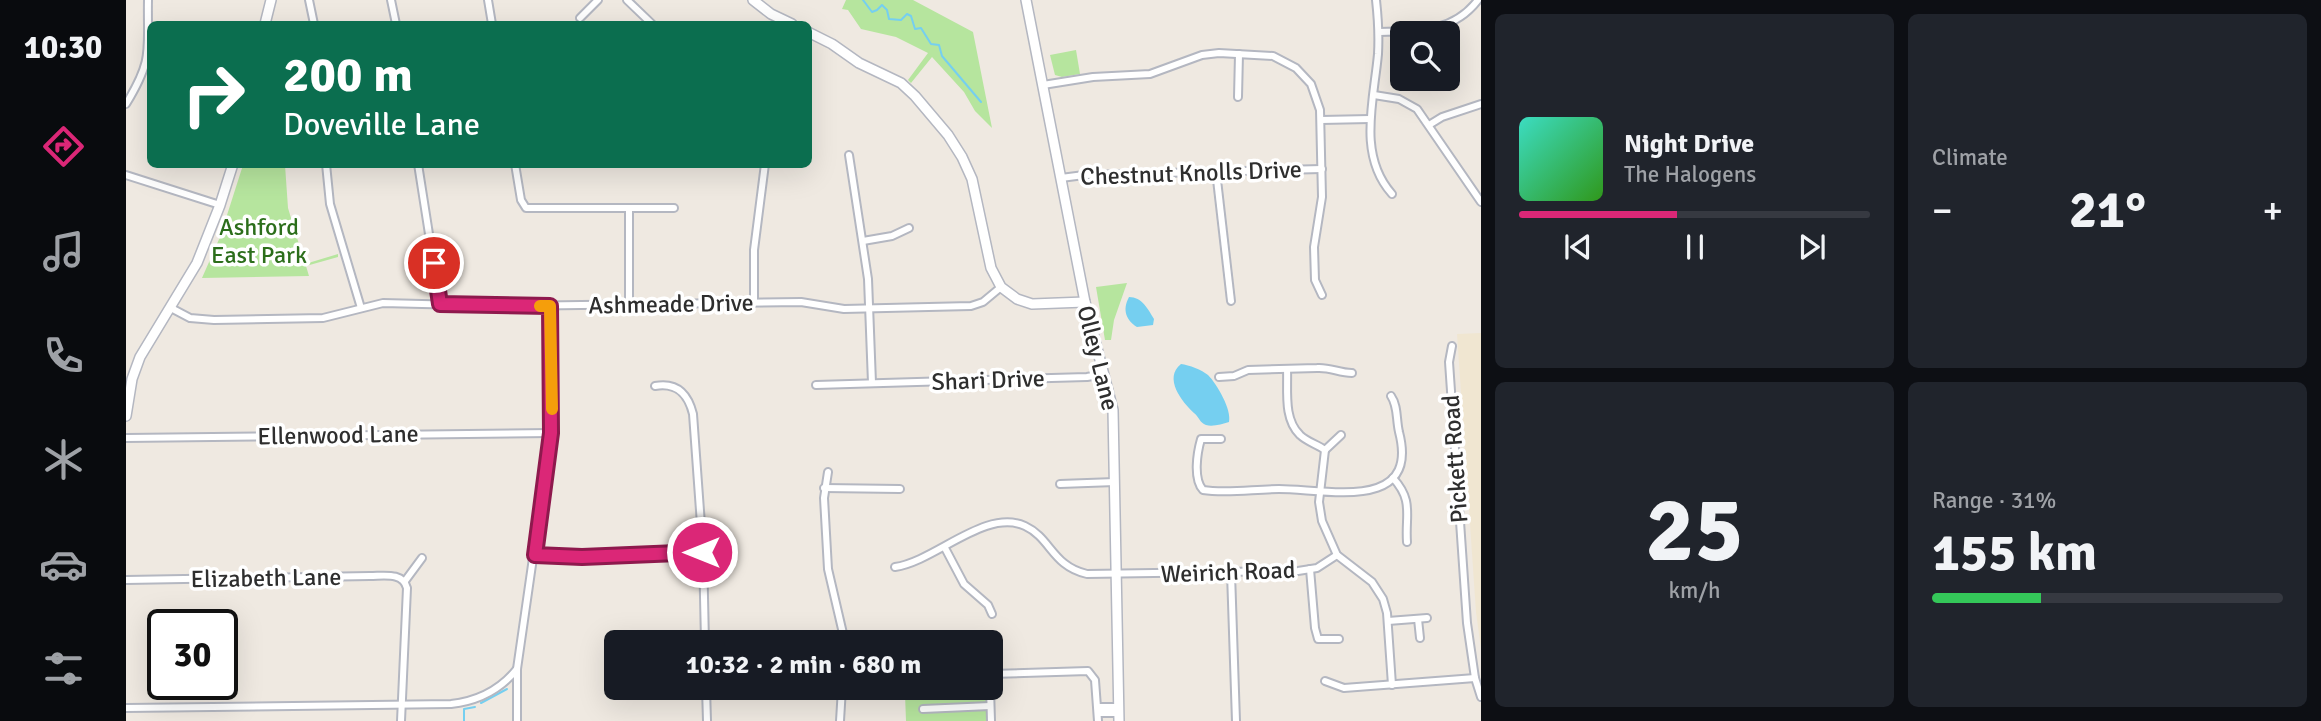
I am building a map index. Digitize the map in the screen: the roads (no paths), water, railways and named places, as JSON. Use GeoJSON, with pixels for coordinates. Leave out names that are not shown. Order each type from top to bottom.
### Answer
{"type":"FeatureCollection","features":[{"type":"Feature","properties":{"kind":"main road"},"geometry":{"type":"LineString","coordinates":[[266,21],[271,0]]}},
{"type":"Feature","properties":{"kind":"main road"},"geometry":{"type":"LineString","coordinates":[[753,0],[786,21]]}},
{"type":"Feature","properties":{"kind":"main road","name":"Olley Lane"},"geometry":{"type":"LineString","coordinates":[[1026,0],[1084,302],[1113,410],[1119,714]]}},
{"type":"Feature","properties":{"kind":"main road"},"geometry":{"type":"LineString","coordinates":[[812,34],[859,63],[901,83],[947,135],[972,178],[991,268],[1001,287],[1017,299],[1032,304],[1084,302]]}},
{"type":"Feature","properties":{"kind":"main road"},"geometry":{"type":"LineString","coordinates":[[126,416],[129,391],[138,361],[197,263],[232,168]]}},
{"type":"Feature","properties":{"kind":"street"},"geometry":{"type":"LineString","coordinates":[[148,0],[149,21]]}},
{"type":"Feature","properties":{"kind":"street"},"geometry":{"type":"LineString","coordinates":[[309,0],[313,21]]}},
{"type":"Feature","properties":{"kind":"street"},"geometry":{"type":"LineString","coordinates":[[391,0],[395,21]]}},
{"type":"Feature","properties":{"kind":"street"},"geometry":{"type":"LineString","coordinates":[[488,0],[492,21]]}},
{"type":"Feature","properties":{"kind":"street"},"geometry":{"type":"LineString","coordinates":[[580,19],[598,0]]}},
{"type":"Feature","properties":{"kind":"street"},"geometry":{"type":"LineString","coordinates":[[627,0],[649,21]]}},
{"type":"Feature","properties":{"kind":"street"},"geometry":{"type":"LineString","coordinates":[[1376,0],[1379,32],[1370,141],[1382,181],[1392,194]]}},
{"type":"Feature","properties":{"kind":"street"},"geometry":{"type":"LineString","coordinates":[[1379,32],[1436,29],[1460,18],[1478,0]]}},
{"type":"Feature","properties":{"kind":"street"},"geometry":{"type":"LineString","coordinates":[[1238,97],[1240,54]]}},
{"type":"Feature","properties":{"kind":"street"},"geometry":{"type":"LineString","coordinates":[[1043,85],[1093,77],[1150,74],[1202,55],[1273,56],[1296,68],[1314,91],[1321,120],[1322,203],[1314,247],[1315,280],[1322,295]]}},
{"type":"Feature","properties":{"kind":"street"},"geometry":{"type":"LineString","coordinates":[[126,104],[147,63]]}},
{"type":"Feature","properties":{"kind":"street"},"geometry":{"type":"LineString","coordinates":[[1374,95],[1399,99],[1410,104],[1429,125],[1481,202]]}},
{"type":"Feature","properties":{"kind":"street"},"geometry":{"type":"LineString","coordinates":[[1429,125],[1441,117],[1481,104]]}},
{"type":"Feature","properties":{"kind":"street"},"geometry":{"type":"LineString","coordinates":[[1321,120],[1370,119]]}},
{"type":"Feature","properties":{"kind":"street"},"geometry":{"type":"LineString","coordinates":[[849,155],[863,241],[870,309],[872,383]]}},
{"type":"Feature","properties":{"kind":"street"},"geometry":{"type":"LineString","coordinates":[[326,168],[330,204],[361,308]]}},
{"type":"Feature","properties":{"kind":"street"},"geometry":{"type":"LineString","coordinates":[[419,168],[440,304]]}},
{"type":"Feature","properties":{"kind":"street"},"geometry":{"type":"LineString","coordinates":[[516,168],[522,210],[674,208]]}},
{"type":"Feature","properties":{"kind":"street"},"geometry":{"type":"LineString","coordinates":[[754,302],[754,250],[764,168]]}},
{"type":"Feature","properties":{"kind":"street","name":"Chestnut Knolls Drive"},"geometry":{"type":"LineString","coordinates":[[1061,178],[1084,175],[1322,169]]}},
{"type":"Feature","properties":{"kind":"street"},"geometry":{"type":"LineString","coordinates":[[1216,171],[1231,301]]}},
{"type":"Feature","properties":{"kind":"street"},"geometry":{"type":"LineString","coordinates":[[126,175],[220,205]]}},
{"type":"Feature","properties":{"kind":"street"},"geometry":{"type":"LineString","coordinates":[[1474,191],[1481,187]]}},
{"type":"Feature","properties":{"kind":"street"},"geometry":{"type":"LineString","coordinates":[[629,209],[629,304]]}},
{"type":"Feature","properties":{"kind":"street"},"geometry":{"type":"LineString","coordinates":[[863,241],[884,238],[909,228]]}},
{"type":"Feature","properties":{"kind":"street","name":"Ashmeade Drive"},"geometry":{"type":"LineString","coordinates":[[171,308],[190,318],[214,320],[323,318],[383,303],[550,306],[802,302],[837,309],[870,309],[971,306],[983,302],[1001,287]]}},
{"type":"Feature","properties":{"kind":"street"},"geometry":{"type":"LineString","coordinates":[[517,721],[517,669],[551,433],[550,306]]}},
{"type":"Feature","properties":{"kind":"street","name":"Pickett Road"},"geometry":{"type":"LineString","coordinates":[[1452,346],[1448,362],[1466,623],[1475,678],[1481,697]]}},
{"type":"Feature","properties":{"kind":"street"},"geometry":{"type":"LineString","coordinates":[[1219,377],[1234,376],[1248,370],[1324,368],[1339,373],[1352,373]]}},
{"type":"Feature","properties":{"kind":"street"},"geometry":{"type":"LineString","coordinates":[[1287,369],[1292,425],[1302,437],[1325,450]]}},
{"type":"Feature","properties":{"kind":"street","name":"Shari Drive"},"geometry":{"type":"LineString","coordinates":[[816,385],[1087,377],[1104,374]]}},
{"type":"Feature","properties":{"kind":"street"},"geometry":{"type":"LineString","coordinates":[[655,386],[666,384],[677,387],[691,406],[695,425],[705,630]]}},
{"type":"Feature","properties":{"kind":"street"},"geometry":{"type":"LineString","coordinates":[[1221,439],[1201,439],[1198,480],[1201,489],[1366,492],[1394,478],[1401,464],[1403,448],[1396,418],[1396,403],[1391,396]]}},
{"type":"Feature","properties":{"kind":"street","name":"Ellenwood Lane"},"geometry":{"type":"LineString","coordinates":[[126,438],[551,433]]}},
{"type":"Feature","properties":{"kind":"street"},"geometry":{"type":"LineString","coordinates":[[1342,435],[1325,450],[1319,491],[1322,521],[1338,555],[1376,587],[1383,599],[1388,621],[1392,685]]}},
{"type":"Feature","properties":{"kind":"street"},"geometry":{"type":"LineString","coordinates":[[828,472],[824,488],[828,569],[842,630]]}},
{"type":"Feature","properties":{"kind":"street"},"geometry":{"type":"LineString","coordinates":[[1394,478],[1407,501],[1407,542]]}},
{"type":"Feature","properties":{"kind":"street"},"geometry":{"type":"LineString","coordinates":[[1060,484],[1115,482]]}},
{"type":"Feature","properties":{"kind":"street"},"geometry":{"type":"LineString","coordinates":[[824,488],[900,489]]}},
{"type":"Feature","properties":{"kind":"street","name":"Weirich Road"},"geometry":{"type":"LineString","coordinates":[[895,567],[916,563],[988,525],[1012,522],[1034,532],[1057,558],[1072,569],[1087,574],[1231,573],[1310,569],[1327,563],[1338,555]]}},
{"type":"Feature","properties":{"kind":"street"},"geometry":{"type":"LineString","coordinates":[[945,548],[964,584],[988,605],[992,614]]}},
{"type":"Feature","properties":{"kind":"street"},"geometry":{"type":"LineString","coordinates":[[535,555],[601,556],[702,552]]}},
{"type":"Feature","properties":{"kind":"street"},"geometry":{"type":"LineString","coordinates":[[401,721],[407,588],[405,581],[422,558]]}},
{"type":"Feature","properties":{"kind":"street"},"geometry":{"type":"LineString","coordinates":[[1310,569],[1318,639],[1339,639]]}},
{"type":"Feature","properties":{"kind":"street"},"geometry":{"type":"LineString","coordinates":[[1231,573],[1236,721]]}},
{"type":"Feature","properties":{"kind":"street","name":"Elizabeth Lane"},"geometry":{"type":"LineString","coordinates":[[126,580],[397,576],[405,581]]}},
{"type":"Feature","properties":{"kind":"street"},"geometry":{"type":"LineString","coordinates":[[1388,621],[1427,618]]}},
{"type":"Feature","properties":{"kind":"street"},"geometry":{"type":"LineString","coordinates":[[1418,619],[1420,638]]}},
{"type":"Feature","properties":{"kind":"street"},"geometry":{"type":"LineString","coordinates":[[126,708],[401,706],[471,701],[492,691],[517,669]]}},
{"type":"Feature","properties":{"kind":"street"},"geometry":{"type":"LineString","coordinates":[[1003,674],[1088,671],[1095,680],[1098,714],[1119,714]]}},
{"type":"Feature","properties":{"kind":"street"},"geometry":{"type":"LineString","coordinates":[[1325,681],[1344,688],[1475,678]]}},
{"type":"Feature","properties":{"kind":"street"},"geometry":{"type":"LineString","coordinates":[[707,700],[708,721]]}},
{"type":"Feature","properties":{"kind":"street"},"geometry":{"type":"LineString","coordinates":[[840,721],[841,700]]}},
{"type":"Feature","properties":{"kind":"street"},"geometry":{"type":"LineString","coordinates":[[990,700],[991,721]]}},
{"type":"Feature","properties":{"kind":"street"},"geometry":{"type":"LineString","coordinates":[[923,709],[990,706]]}},
{"type":"Feature","properties":{"kind":"water"},"geometry":{"type":"Polygon","coordinates":[[[1129,297],[1144,304],[1154,319],[1153,325],[1137,327],[1130,321],[1126,314],[1129,297]]]}},
{"type":"Feature","properties":{"kind":"water"},"geometry":{"type":"Polygon","coordinates":[[[1181,364],[1199,370],[1212,379],[1226,404],[1229,422],[1206,425],[1184,403],[1174,383],[1176,370],[1181,364]]]}},
{"type":"Feature","properties":{"kind":"waterway"},"geometry":{"type":"LineString","coordinates":[[863,0],[872,12],[882,5],[887,10],[889,19],[901,20],[907,14],[911,16],[915,29],[921,28],[931,44],[939,45],[942,56],[981,102]]}},
{"type":"Feature","properties":{"kind":"waterway"},"geometry":{"type":"LineString","coordinates":[[481,703],[507,689]]}},
{"type":"Feature","properties":{"kind":"waterway"},"geometry":{"type":"LineString","coordinates":[[464,721],[464,709],[475,707]]}},
{"type":"Feature","properties":{"kind":"park label","name":"Ashford East Park"},"geometry":{"type":"Point","coordinates":[259,241]}}]}
